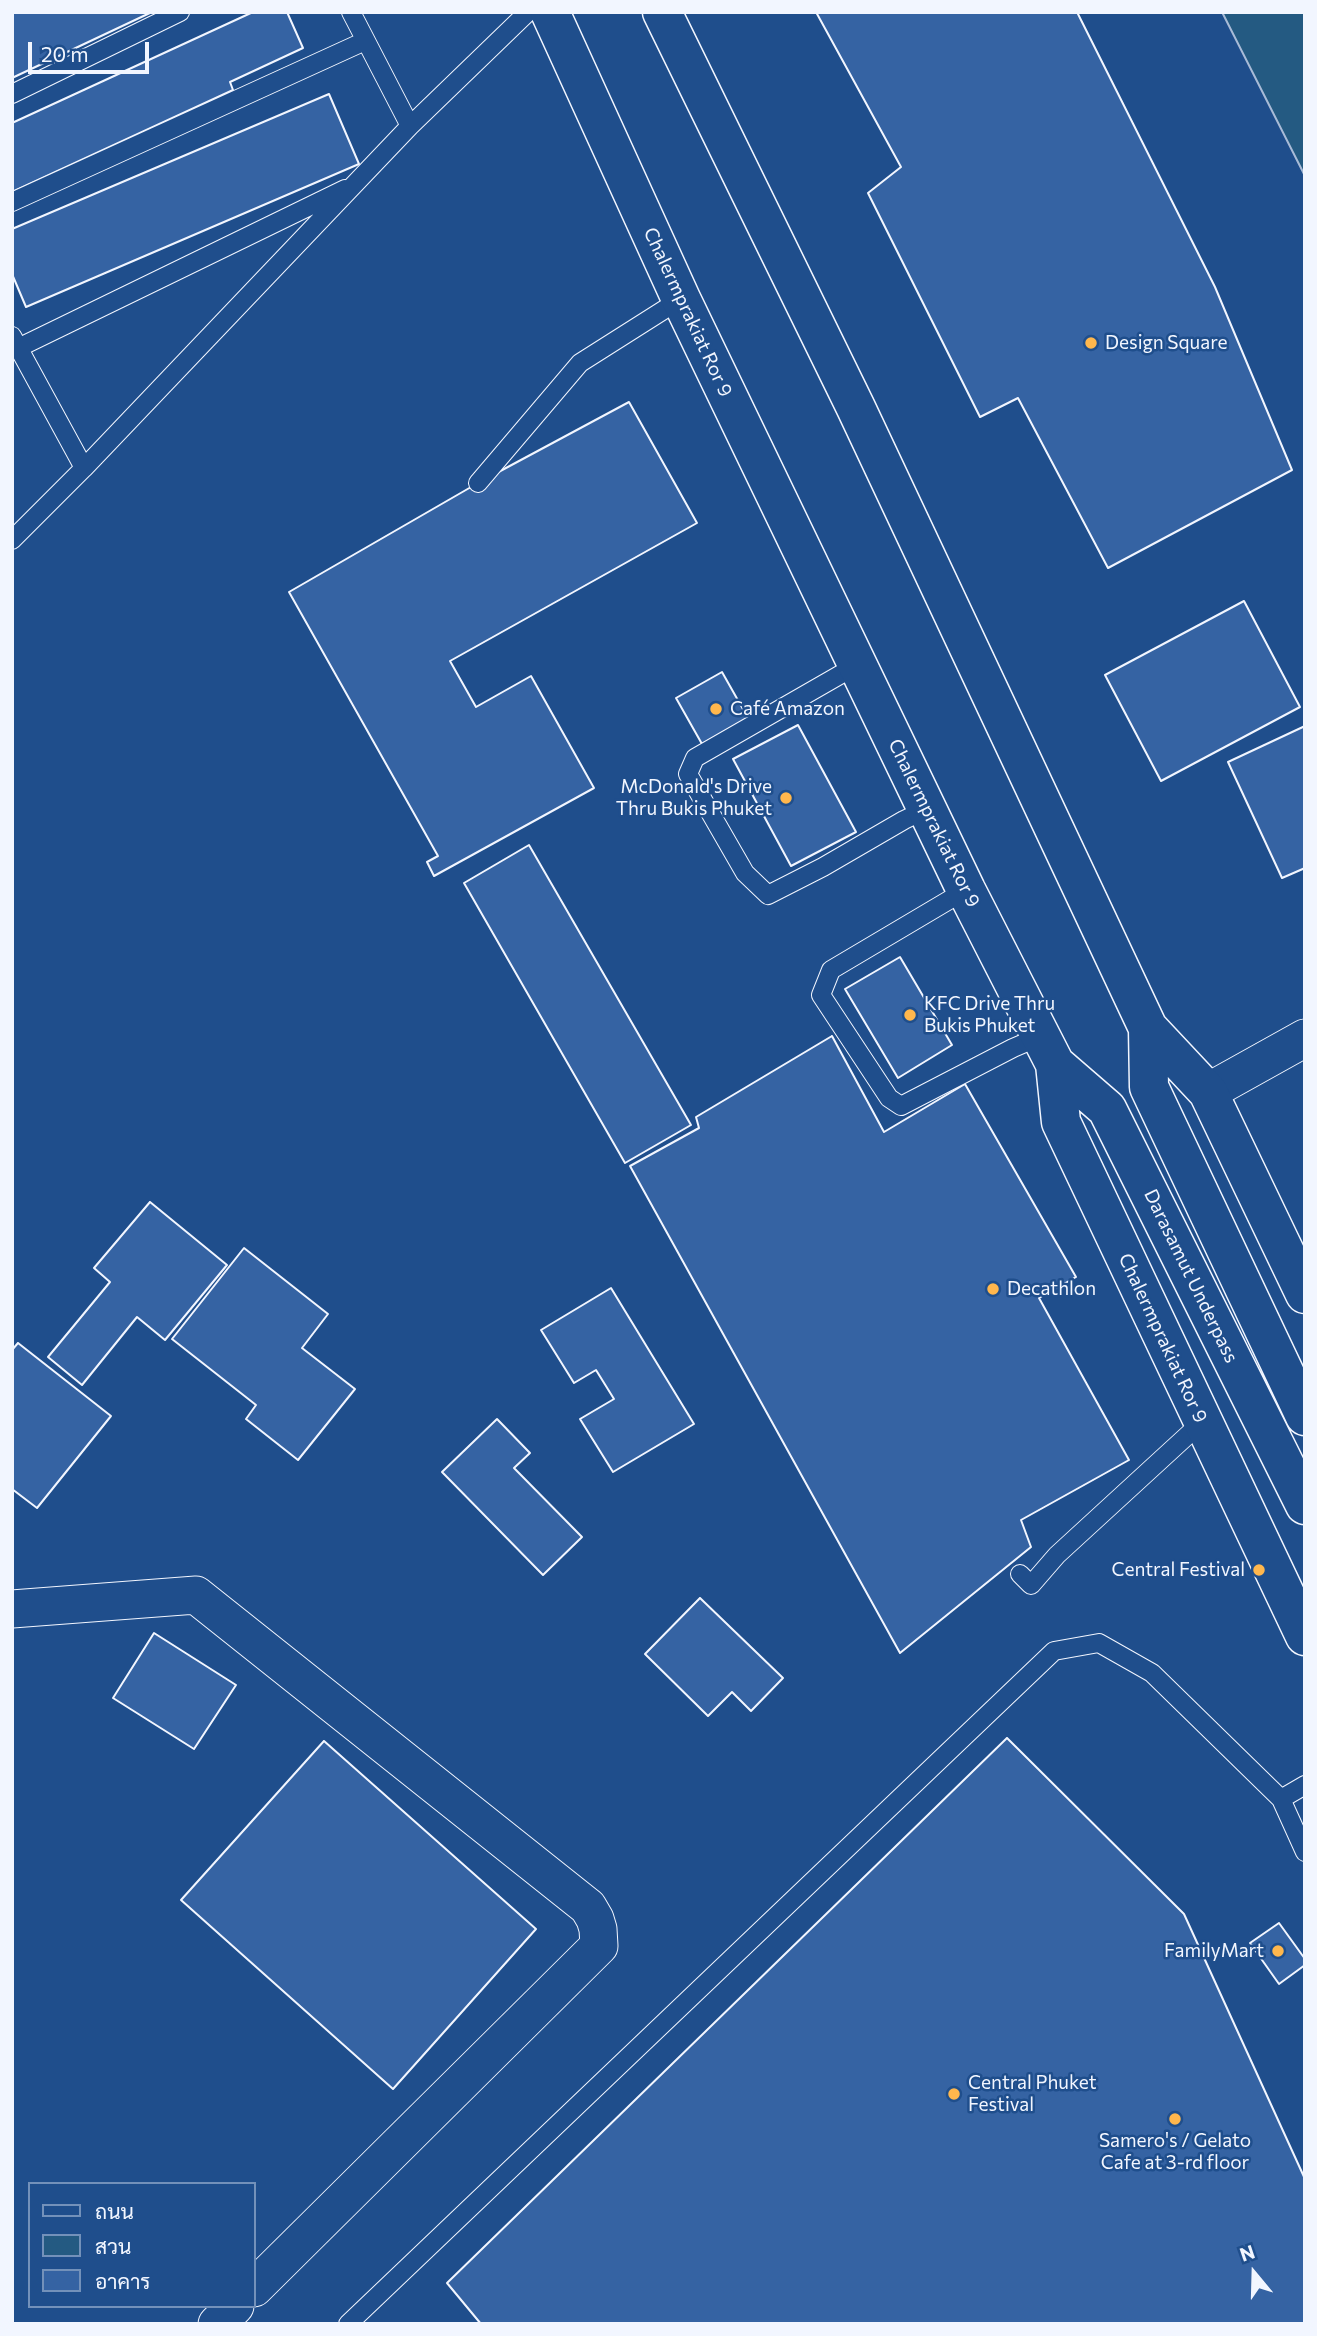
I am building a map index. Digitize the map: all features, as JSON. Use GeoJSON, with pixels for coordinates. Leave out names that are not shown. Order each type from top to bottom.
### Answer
{"type":"FeatureCollection","features":[{"type":"Feature","properties":{"kind":"main road","name":"Chalermprakiat Ror 9"},"geometry":{"type":"LineString","coordinates":[[550,12],[681,299],[966,890],[1048,1050],[1061,1122],[1305,1636]]}},
{"type":"Feature","properties":{"kind":"main road"},"geometry":{"type":"LineString","coordinates":[[662,12],[856,408],[1148,1028],[1208,1092],[1305,1294]]}},
{"type":"Feature","properties":{"kind":"main road"},"geometry":{"type":"LineString","coordinates":[[1148,1028],[1149,1087],[1305,1416]]}},
{"type":"Feature","properties":{"kind":"main road","name":"Darasamut Underpass"},"geometry":{"type":"LineString","coordinates":[[1048,1050],[1108,1109],[1305,1505]]}},
{"type":"Feature","properties":{"kind":"street"},"geometry":{"type":"LineString","coordinates":[[1208,1092],[1305,1038]]}},
{"type":"Feature","properties":{"kind":"street"},"geometry":{"type":"LineString","coordinates":[[12,1609],[196,1595],[589,1907],[595,1919],[598,1947],[256,2286]]}},
{"type":"Feature","properties":{"kind":"street"},"geometry":{"type":"LineString","coordinates":[[217,2324],[233,2308]]}},
{"type":"Feature","properties":{"kind":"lane"},"geometry":{"type":"LineString","coordinates":[[12,94],[180,12]]}},
{"type":"Feature","properties":{"kind":"lane"},"geometry":{"type":"LineString","coordinates":[[351,12],[410,126]]}},
{"type":"Feature","properties":{"kind":"lane"},"geometry":{"type":"LineString","coordinates":[[12,540],[410,126],[528,12]]}},
{"type":"Feature","properties":{"kind":"lane"},"geometry":{"type":"LineString","coordinates":[[12,202],[365,41]]}},
{"type":"Feature","properties":{"kind":"lane"},"geometry":{"type":"LineString","coordinates":[[84,468],[15,342],[355,184]]}},
{"type":"Feature","properties":{"kind":"lane"},"geometry":{"type":"LineString","coordinates":[[478,483],[580,363],[681,299]]}},
{"type":"Feature","properties":{"kind":"lane"},"geometry":{"type":"LineString","coordinates":[[857,664],[695,758],[688,774],[745,873],[768,895],[927,809]]}},
{"type":"Feature","properties":{"kind":"lane"},"geometry":{"type":"LineString","coordinates":[[966,890],[831,970],[821,995],[889,1098],[901,1106],[1013,1048],[1048,1050]]}},
{"type":"Feature","properties":{"kind":"lane"},"geometry":{"type":"LineString","coordinates":[[1020,1574],[1031,1585],[1057,1555],[1204,1423]]}},
{"type":"Feature","properties":{"kind":"lane"},"geometry":{"type":"LineString","coordinates":[[348,2324],[1055,1651],[1099,1643],[1152,1673],[1281,1798],[1305,1852]]}},
{"type":"Feature","properties":{"kind":"lane"},"geometry":{"type":"LineString","coordinates":[[1281,1798],[1305,1785]]}},
{"type":"Feature","properties":{"kind":"green space"},"geometry":{"type":"Polygon","coordinates":[[[1222,12],[1305,12],[1305,176],[1222,12]]]}},
{"type":"Feature","properties":{"kind":"building"},"geometry":{"type":"Polygon","coordinates":[[[12,12],[152,12],[12,78],[12,12]]]}},
{"type":"Feature","properties":{"kind":"building"},"geometry":{"type":"Polygon","coordinates":[[[253,12],[287,12],[303,48],[230,82],[233,90],[12,192],[12,123],[253,12]]]}},
{"type":"Feature","properties":{"kind":"building","name":"Design Square"},"geometry":{"type":"Polygon","coordinates":[[[816,12],[1077,12],[1215,287],[1292,470],[1108,568],[1018,398],[980,417],[868,193],[901,167],[816,12]]]}},
{"type":"Feature","properties":{"kind":"building"},"geometry":{"type":"Polygon","coordinates":[[[329,94],[359,164],[26,307],[12,274],[12,229],[329,94]]]}},
{"type":"Feature","properties":{"kind":"building"},"geometry":{"type":"Polygon","coordinates":[[[629,402],[697,523],[450,661],[476,707],[531,676],[594,788],[434,876],[427,862],[438,856],[289,592],[478,483],[629,402]]]}},
{"type":"Feature","properties":{"kind":"building"},"geometry":{"type":"Polygon","coordinates":[[[1244,601],[1300,707],[1161,781],[1105,675],[1244,601]]]}},
{"type":"Feature","properties":{"kind":"building"},"geometry":{"type":"Polygon","coordinates":[[[722,672],[748,718],[702,744],[676,698],[722,672]]]}},
{"type":"Feature","properties":{"kind":"building"},"geometry":{"type":"Polygon","coordinates":[[[798,725],[856,832],[791,866],[733,759],[798,725]]]}},
{"type":"Feature","properties":{"kind":"building"},"geometry":{"type":"Polygon","coordinates":[[[1305,726],[1305,868],[1282,878],[1228,762],[1305,726]]]}},
{"type":"Feature","properties":{"kind":"building"},"geometry":{"type":"Polygon","coordinates":[[[529,845],[691,1125],[625,1163],[464,883],[529,845]]]}},
{"type":"Feature","properties":{"kind":"building"},"geometry":{"type":"Polygon","coordinates":[[[900,957],[952,1045],[898,1078],[845,989],[900,957]]]}},
{"type":"Feature","properties":{"kind":"building"},"geometry":{"type":"Polygon","coordinates":[[[832,1036],[884,1132],[965,1084],[1076,1277],[1039,1298],[1129,1460],[1021,1520],[1031,1547],[900,1653],[630,1166],[699,1128],[696,1117],[832,1036]]]}},
{"type":"Feature","properties":{"kind":"building"},"geometry":{"type":"Polygon","coordinates":[[[150,1202],[227,1265],[165,1340],[137,1317],[82,1385],[48,1357],[110,1282],[94,1268],[150,1202]]]}},
{"type":"Feature","properties":{"kind":"building"},"geometry":{"type":"Polygon","coordinates":[[[244,1248],[328,1314],[302,1348],[355,1389],[298,1460],[246,1419],[256,1405],[172,1339],[244,1248]]]}},
{"type":"Feature","properties":{"kind":"building"},"geometry":{"type":"Polygon","coordinates":[[[611,1288],[694,1424],[613,1472],[580,1419],[614,1399],[596,1370],[574,1383],[541,1330],[611,1288]]]}},
{"type":"Feature","properties":{"kind":"building"},"geometry":{"type":"Polygon","coordinates":[[[18,1343],[111,1416],[37,1508],[12,1489],[12,1350],[18,1343]]]}},
{"type":"Feature","properties":{"kind":"building"},"geometry":{"type":"Polygon","coordinates":[[[497,1419],[530,1453],[514,1468],[582,1537],[543,1575],[442,1472],[497,1419]]]}},
{"type":"Feature","properties":{"kind":"building"},"geometry":{"type":"Polygon","coordinates":[[[700,1598],[783,1678],[751,1711],[732,1692],[708,1716],[645,1654],[700,1598]]]}},
{"type":"Feature","properties":{"kind":"building"},"geometry":{"type":"Polygon","coordinates":[[[154,1633],[236,1685],[194,1749],[113,1698],[154,1633]]]}},
{"type":"Feature","properties":{"kind":"building","name":"Central Phuket Festival"},"geometry":{"type":"Polygon","coordinates":[[[1007,1738],[1184,1914],[1305,2179],[1305,2324],[481,2324],[447,2283],[1007,1738]]]}},
{"type":"Feature","properties":{"kind":"building"},"geometry":{"type":"Polygon","coordinates":[[[324,1741],[536,1929],[393,2089],[181,1900],[324,1741]]]}},
{"type":"Feature","properties":{"kind":"building","name":"FamilyMart"},"geometry":{"type":"Polygon","coordinates":[[[1279,1923],[1305,1959],[1305,1965],[1279,1984],[1250,1943],[1279,1923]]]}},
{"type":"Feature","properties":{"kind":"place","name":"Design Square"},"geometry":{"type":"Point","coordinates":[1091,343]}},
{"type":"Feature","properties":{"kind":"place","name":"Café Amazon"},"geometry":{"type":"Point","coordinates":[716,709]}},
{"type":"Feature","properties":{"kind":"place","name":"McDonald's Drive Thru Bukis Phuket"},"geometry":{"type":"Point","coordinates":[786,798]}},
{"type":"Feature","properties":{"kind":"place","name":"KFC Drive Thru Bukis Phuket"},"geometry":{"type":"Point","coordinates":[910,1015]}},
{"type":"Feature","properties":{"kind":"place","name":"Decathlon"},"geometry":{"type":"Point","coordinates":[993,1289]}},
{"type":"Feature","properties":{"kind":"place","name":"Central Festival"},"geometry":{"type":"Point","coordinates":[1259,1570]}},
{"type":"Feature","properties":{"kind":"place","name":"FamilyMart"},"geometry":{"type":"Point","coordinates":[1278,1951]}},
{"type":"Feature","properties":{"kind":"place","name":"Central Phuket Festival"},"geometry":{"type":"Point","coordinates":[954,2094]}},
{"type":"Feature","properties":{"kind":"place","name":"Samero's / Gelato Cafe at 3-rd floor"},"geometry":{"type":"Point","coordinates":[1175,2119]}}]}
